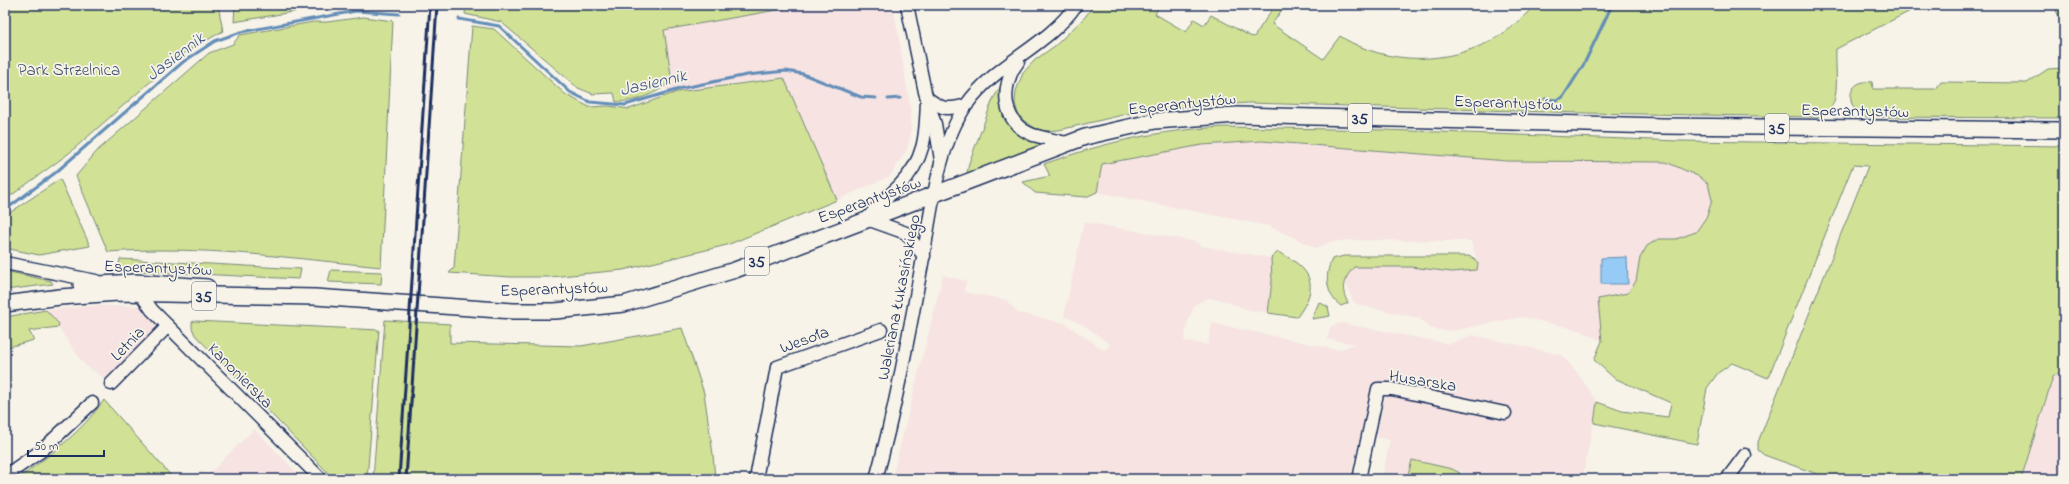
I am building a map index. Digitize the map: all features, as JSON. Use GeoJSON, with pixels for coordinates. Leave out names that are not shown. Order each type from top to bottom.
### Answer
{"type":"FeatureCollection","features":[{"type":"Feature","properties":{"kind":"main road","name":"Esperantystów"},"geometry":{"type":"LineString","coordinates":[[6,302],[54,287],[105,283],[166,283],[311,297],[513,311],[555,311],[606,307],[645,299],[735,270],[1066,144],[1103,132],[1155,121],[1237,115],[1662,126],[2064,130]]}},
{"type":"Feature","properties":{"kind":"main road","name":"Esperantystów"},"geometry":{"type":"LineString","coordinates":[[6,302],[98,294],[311,297]]}},
{"type":"Feature","properties":{"kind":"street"},"geometry":{"type":"LineString","coordinates":[[907,5],[927,98],[935,124],[941,162]]}},
{"type":"Feature","properties":{"kind":"street","name":"Waleriana Łukasińskiego"},"geometry":{"type":"LineString","coordinates":[[876,479],[888,434],[924,256],[941,162],[954,129],[967,105],[993,75],[1022,56],[1068,17],[1076,5]]}},
{"type":"Feature","properties":{"kind":"street","name":"Waleriana Łukasińskiego"},"geometry":{"type":"LineString","coordinates":[[1022,56],[1012,69],[1007,82],[1006,98],[1011,115],[1022,128],[1032,134],[1066,144]]}},
{"type":"Feature","properties":{"kind":"street"},"geometry":{"type":"LineString","coordinates":[[927,98],[942,108],[954,108],[967,105]]}},
{"type":"Feature","properties":{"kind":"street"},"geometry":{"type":"LineString","coordinates":[[924,256],[906,233],[867,219],[878,204],[906,178],[919,160],[924,143],[927,98]]}},
{"type":"Feature","properties":{"kind":"street"},"geometry":{"type":"LineString","coordinates":[[5,263],[105,283]]}},
{"type":"Feature","properties":{"kind":"street","name":"Kanonierska"},"geometry":{"type":"LineString","coordinates":[[140,294],[168,326],[321,479]]}},
{"type":"Feature","properties":{"kind":"street","name":"Letnia"},"geometry":{"type":"LineString","coordinates":[[111,384],[168,326]]}},
{"type":"Feature","properties":{"kind":"street","name":"Wesoła"},"geometry":{"type":"LineString","coordinates":[[756,479],[777,367],[881,330]]}},
{"type":"Feature","properties":{"kind":"street","name":"Husarska"},"geometry":{"type":"LineString","coordinates":[[1359,479],[1378,390],[1392,389],[1505,413]]}},
{"type":"Feature","properties":{"kind":"street"},"geometry":{"type":"LineString","coordinates":[[5,476],[41,451],[92,403]]}},
{"type":"Feature","properties":{"kind":"street"},"geometry":{"type":"LineString","coordinates":[[1727,479],[1745,455]]}},
{"type":"Feature","properties":{"kind":"shaded area"},"geometry":{"type":"Polygon","coordinates":[[[805,5],[893,5],[898,33],[911,113],[911,132],[907,149],[890,176],[837,200],[784,78],[733,83],[669,94],[664,87],[672,81],[663,30],[805,5]]]}},
{"type":"Feature","properties":{"kind":"shaded area"},"geometry":{"type":"Polygon","coordinates":[[[1262,141],[1507,161],[1666,162],[1700,177],[1708,183],[1712,200],[1707,216],[1696,232],[1676,239],[1658,239],[1640,258],[1636,281],[1628,293],[1598,299],[1602,341],[1579,330],[1522,317],[1450,331],[1432,329],[1419,318],[1359,305],[1353,301],[1344,278],[1354,267],[1411,267],[1452,272],[1477,270],[1478,264],[1471,241],[1350,240],[1330,242],[1316,248],[1269,226],[1097,192],[1102,164],[1202,145],[1262,141]]]}},
{"type":"Feature","properties":{"kind":"shaded area"},"geometry":{"type":"Polygon","coordinates":[[[1084,222],[1198,242],[1200,246],[1271,258],[1272,281],[1268,313],[1245,309],[1226,301],[1209,298],[1195,304],[1188,321],[1184,341],[1208,345],[1212,323],[1338,350],[1355,344],[1327,339],[1331,326],[1341,323],[1450,344],[1472,335],[1562,355],[1578,374],[1597,402],[1583,476],[1571,479],[1492,479],[1412,460],[1407,479],[1382,479],[1390,440],[1376,437],[1386,392],[1373,382],[1350,479],[892,479],[943,275],[966,281],[964,292],[1006,300],[1018,313],[1064,323],[1104,350],[1111,345],[1084,325],[1064,316],[1084,222]]]}},
{"type":"Feature","properties":{"kind":"shaded area"},"geometry":{"type":"Polygon","coordinates":[[[91,306],[141,306],[160,324],[105,379],[84,364],[58,327],[59,324],[46,310],[91,306]]]}},
{"type":"Feature","properties":{"kind":"shaded area"},"geometry":{"type":"Polygon","coordinates":[[[2064,370],[2064,479],[2022,479],[2053,377],[2064,370]]]}},
{"type":"Feature","properties":{"kind":"shaded area"},"geometry":{"type":"Polygon","coordinates":[[[254,429],[303,479],[193,479],[201,471],[207,476],[254,429]]]}},
{"type":"Feature","properties":{"kind":"green space","name":"Park Strzelnica"},"geometry":{"type":"Polygon","coordinates":[[[5,5],[218,5],[223,31],[181,55],[68,154],[5,200],[5,5]]]}},
{"type":"Feature","properties":{"kind":"green space"},"geometry":{"type":"Polygon","coordinates":[[[235,5],[333,5],[234,22],[235,5]]]}},
{"type":"Feature","properties":{"kind":"green space"},"geometry":{"type":"Polygon","coordinates":[[[466,5],[805,5],[664,30],[672,81],[659,90],[638,99],[616,102],[614,93],[593,94],[578,88],[501,22],[465,14],[466,5]]]}},
{"type":"Feature","properties":{"kind":"green space"},"geometry":{"type":"Polygon","coordinates":[[[1094,5],[1160,5],[1155,14],[1186,32],[1194,19],[1204,25],[1211,15],[1254,37],[1275,5],[1285,5],[1272,24],[1323,59],[1340,36],[1364,48],[1390,56],[1416,58],[1443,56],[1469,50],[1493,39],[1515,24],[1534,5],[1915,5],[1916,8],[1836,49],[1835,98],[1830,108],[1819,117],[1583,113],[1249,103],[1144,110],[1059,130],[1044,131],[1035,128],[1024,121],[1018,114],[1015,103],[1016,91],[1023,73],[1035,60],[1056,45],[1085,17],[1094,5]]]}},
{"type":"Feature","properties":{"kind":"green space"},"geometry":{"type":"Polygon","coordinates":[[[2053,5],[2064,5],[2064,26],[2053,5]]]}},
{"type":"Feature","properties":{"kind":"green space"},"geometry":{"type":"Polygon","coordinates":[[[364,17],[393,21],[381,267],[279,256],[210,251],[142,250],[108,252],[76,176],[98,150],[209,53],[233,44],[240,35],[313,22],[327,22],[364,17]]]}},
{"type":"Feature","properties":{"kind":"green space"},"geometry":{"type":"Polygon","coordinates":[[[472,26],[494,29],[565,94],[589,107],[609,106],[629,109],[677,92],[784,78],[837,200],[727,245],[623,270],[550,277],[511,277],[449,273],[454,268],[472,26]]]}},
{"type":"Feature","properties":{"kind":"green space"},"geometry":{"type":"Polygon","coordinates":[[[2064,68],[2064,118],[1865,117],[1858,113],[1851,101],[1853,89],[1863,82],[1872,82],[1873,89],[1936,89],[1941,82],[2027,83],[2048,69],[2064,68]]]}},
{"type":"Feature","properties":{"kind":"green space"},"geometry":{"type":"Polygon","coordinates":[[[1001,86],[1003,110],[1045,143],[967,173],[969,163],[993,99],[1001,86]]]}},
{"type":"Feature","properties":{"kind":"green space"},"geometry":{"type":"Polygon","coordinates":[[[1224,127],[1385,130],[1679,141],[2064,146],[2064,370],[2053,377],[2021,479],[1831,479],[1764,455],[1758,450],[1758,442],[1868,166],[1853,165],[1768,378],[1732,363],[1718,373],[1707,388],[1697,444],[1594,423],[1597,402],[1622,411],[1668,417],[1671,403],[1614,378],[1594,360],[1602,341],[1598,299],[1628,293],[1636,281],[1640,258],[1647,246],[1658,239],[1676,239],[1696,232],[1707,216],[1712,200],[1708,184],[1700,177],[1666,162],[1507,161],[1262,141],[1202,145],[1102,164],[1097,192],[1086,197],[1035,193],[1023,182],[1050,176],[1044,164],[1089,149],[1154,134],[1224,127]]]}},
{"type":"Feature","properties":{"kind":"green space"},"geometry":{"type":"Polygon","coordinates":[[[60,179],[90,246],[39,255],[5,248],[5,216],[60,179]]]}},
{"type":"Feature","properties":{"kind":"green space"},"geometry":{"type":"Polygon","coordinates":[[[1278,252],[1298,264],[1309,278],[1309,296],[1297,317],[1268,313],[1272,281],[1271,258],[1278,252]]]}},
{"type":"Feature","properties":{"kind":"green space"},"geometry":{"type":"Polygon","coordinates":[[[1344,256],[1468,256],[1474,258],[1478,264],[1477,270],[1452,272],[1411,267],[1354,267],[1347,276],[1343,288],[1348,303],[1341,306],[1336,302],[1329,291],[1327,278],[1329,265],[1332,259],[1344,256]]]}},
{"type":"Feature","properties":{"kind":"green space"},"geometry":{"type":"Polygon","coordinates":[[[120,259],[301,269],[299,279],[118,270],[120,259]]]}},
{"type":"Feature","properties":{"kind":"green space"},"geometry":{"type":"Polygon","coordinates":[[[331,270],[382,272],[381,284],[328,282],[331,270]]]}},
{"type":"Feature","properties":{"kind":"green space"},"geometry":{"type":"Polygon","coordinates":[[[5,271],[51,281],[53,284],[5,290],[5,271]]]}},
{"type":"Feature","properties":{"kind":"green space"},"geometry":{"type":"Polygon","coordinates":[[[1319,302],[1328,307],[1330,316],[1312,319],[1319,302]]]}},
{"type":"Feature","properties":{"kind":"green space"},"geometry":{"type":"Polygon","coordinates":[[[46,310],[59,324],[58,327],[29,331],[34,340],[5,348],[5,317],[46,310]]]}},
{"type":"Feature","properties":{"kind":"green space"},"geometry":{"type":"Polygon","coordinates":[[[385,320],[450,324],[450,343],[581,346],[682,328],[704,393],[715,479],[373,479],[385,320]]]}},
{"type":"Feature","properties":{"kind":"green space"},"geometry":{"type":"Polygon","coordinates":[[[192,322],[379,330],[367,479],[334,479],[195,335],[192,328],[192,322]]]}},
{"type":"Feature","properties":{"kind":"green space"},"geometry":{"type":"Polygon","coordinates":[[[104,400],[174,479],[17,479],[64,443],[85,423],[104,400]]]}},
{"type":"Feature","properties":{"kind":"green space"},"geometry":{"type":"Polygon","coordinates":[[[1412,460],[1452,469],[1460,473],[1459,479],[1407,479],[1412,460]]]}},
{"type":"Feature","properties":{"kind":"water"},"geometry":{"type":"Polygon","coordinates":[[[1627,257],[1628,284],[1601,284],[1601,258],[1627,257]]]}},
{"type":"Feature","properties":{"kind":"waterway","name":"Jasiennik"},"geometry":{"type":"LineString","coordinates":[[1545,99],[1557,100],[1563,97],[1584,64],[1612,5]]}},
{"type":"Feature","properties":{"kind":"waterway","name":"Jasiennik"},"geometry":{"type":"LineString","coordinates":[[5,210],[55,173],[183,62],[215,41],[241,32],[356,11],[399,14]]}},
{"type":"Feature","properties":{"kind":"waterway","name":"Jasiennik"},"geometry":{"type":"LineString","coordinates":[[459,19],[499,26],[570,92],[590,102],[625,105],[683,88],[747,75],[786,71],[803,74],[861,97],[876,98]]}},
{"type":"Feature","properties":{"kind":"waterway","name":"Jasiennik"},"geometry":{"type":"LineString","coordinates":[[888,99],[900,98]]}},
{"type":"Feature","properties":{"kind":"railway"},"geometry":{"type":"LineString","coordinates":[[399,479],[430,5]]}},
{"type":"Feature","properties":{"kind":"railway"},"geometry":{"type":"LineString","coordinates":[[406,479],[437,5]]}}]}
